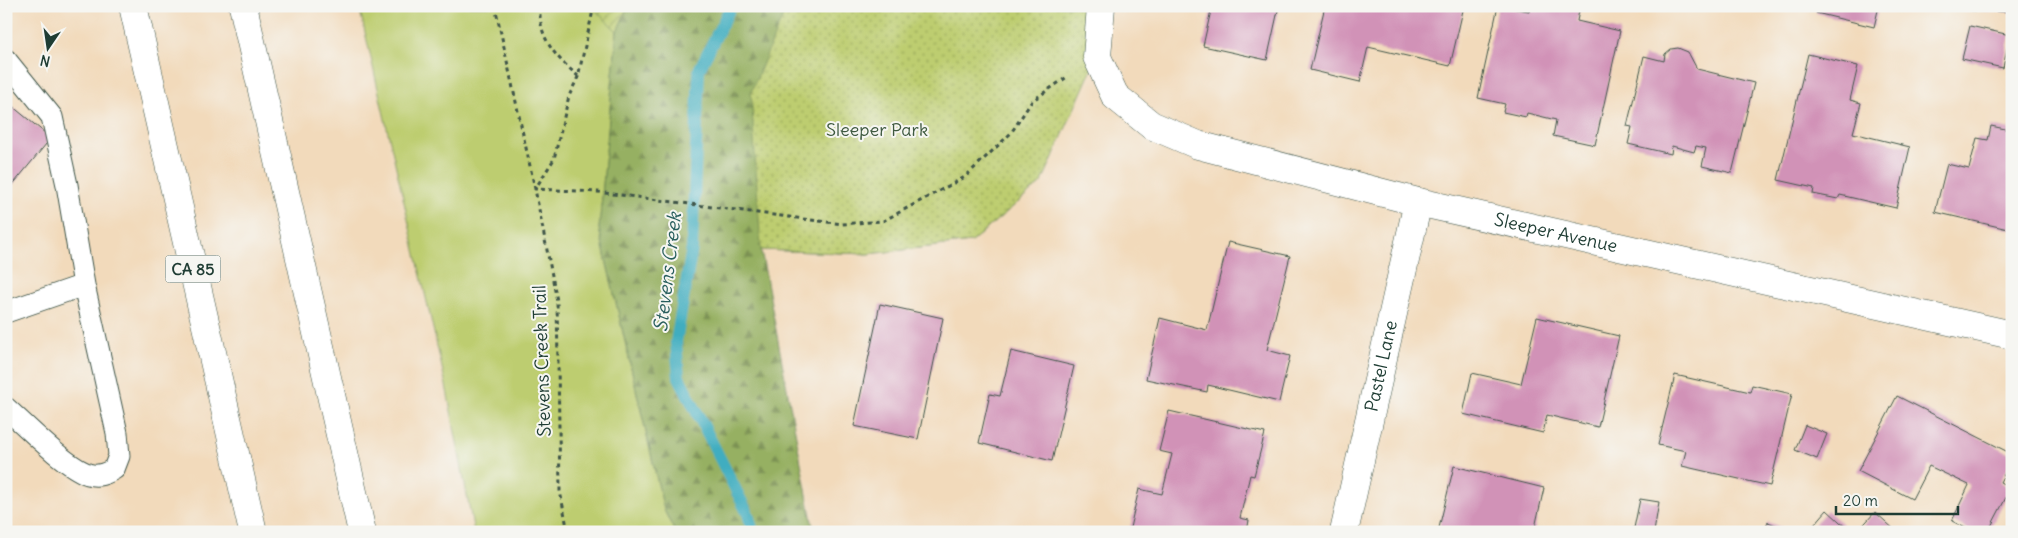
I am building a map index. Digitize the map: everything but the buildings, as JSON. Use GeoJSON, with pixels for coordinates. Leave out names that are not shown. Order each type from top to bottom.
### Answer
{"type":"FeatureCollection","features":[{"type":"Feature","properties":{"kind":"main road","name":"CA 85"},"geometry":{"type":"LineString","coordinates":[[133,6],[253,532]]}},
{"type":"Feature","properties":{"kind":"main road"},"geometry":{"type":"LineString","coordinates":[[243,6],[362,532]]}},
{"type":"Feature","properties":{"kind":"main road"},"geometry":{"type":"LineString","coordinates":[[1097,57],[1101,6]]}},
{"type":"Feature","properties":{"kind":"main road","name":"Sleeper Avenue"},"geometry":{"type":"LineString","coordinates":[[1097,57],[1115,96],[1151,125],[1198,144],[1418,202],[2012,335]]}},
{"type":"Feature","properties":{"kind":"main road","name":"Pastel Lane"},"geometry":{"type":"LineString","coordinates":[[1344,532],[1418,202]]}},
{"type":"Feature","properties":{"kind":"lane"},"geometry":{"type":"LineString","coordinates":[[6,60],[52,118],[67,184],[84,285],[117,433],[119,456],[114,469],[103,475],[89,474],[74,466],[6,408]]}},
{"type":"Feature","properties":{"kind":"lane"},"geometry":{"type":"LineString","coordinates":[[6,312],[84,285]]}},
{"type":"Feature","properties":{"kind":"path","name":"Stevens Creek Trail"},"geometry":{"type":"LineString","coordinates":[[495,6],[535,189],[557,301],[560,491],[568,532]]}},
{"type":"Feature","properties":{"kind":"path"},"geometry":{"type":"LineString","coordinates":[[540,6],[542,26],[552,53],[578,77]]}},
{"type":"Feature","properties":{"kind":"path"},"geometry":{"type":"LineString","coordinates":[[594,6],[578,77],[569,96],[554,159],[535,189],[598,192],[842,224],[883,221],[965,177],[1011,133],[1032,101],[1097,57]]}},
{"type":"Feature","properties":{"kind":"green space"},"geometry":{"type":"Polygon","coordinates":[[[359,6],[628,6],[617,31],[599,229],[664,510],[675,532],[474,532],[446,385],[359,6]]]}},
{"type":"Feature","properties":{"kind":"green space"},"geometry":{"type":"Polygon","coordinates":[[[591,6],[628,6],[617,31],[591,6]]]}},
{"type":"Feature","properties":{"kind":"green space"},"geometry":{"type":"Polygon","coordinates":[[[628,6],[1101,6],[1042,182],[971,242],[868,254],[761,250],[814,532],[675,532],[664,510],[599,229],[617,31],[628,6]]]}},
{"type":"Feature","properties":{"kind":"green space","name":"Sleeper Park"},"geometry":{"type":"Polygon","coordinates":[[[787,6],[1101,6],[1097,57],[1042,182],[971,242],[868,254],[761,250],[751,92],[787,6]]]}},
{"type":"Feature","properties":{"kind":"waterway","name":"Stevens Creek"},"geometry":{"type":"LineString","coordinates":[[731,6],[699,70],[692,248],[676,342],[679,377],[748,514],[753,532]]}}]}
